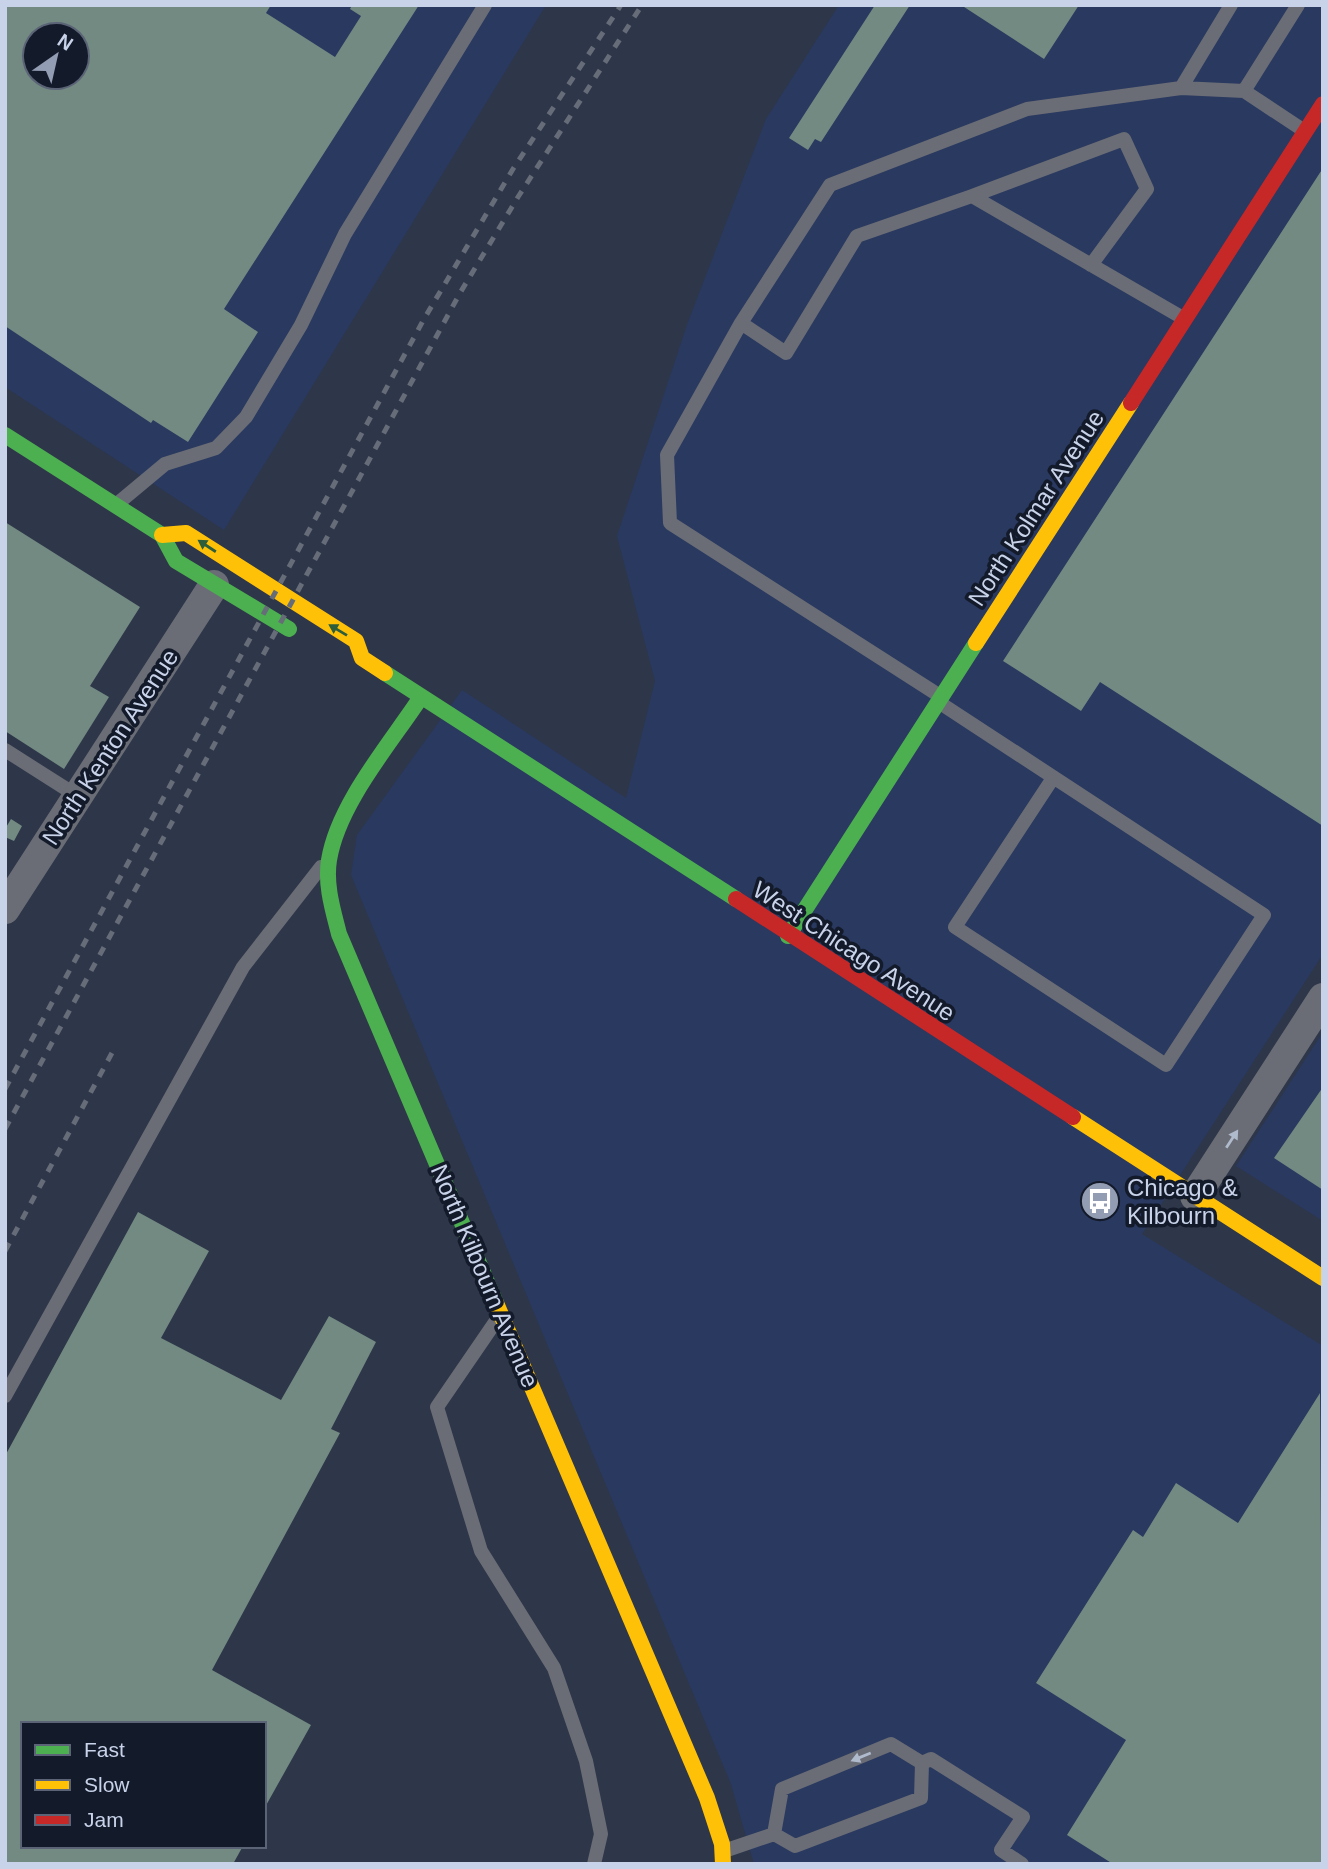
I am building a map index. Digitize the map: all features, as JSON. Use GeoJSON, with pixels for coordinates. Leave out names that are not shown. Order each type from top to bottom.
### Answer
{"type":"FeatureCollection","features":[{"type":"Feature","properties":{"kind":"street","name":"North Kolmar Avenue"},"geometry":{"type":"LineString","coordinates":[[788,936],[1323,104]]}},
{"type":"Feature","properties":{"kind":"street","name":"West Chicago Avenue"},"geometry":{"type":"LineString","coordinates":[[5,435],[162,535],[176,561],[304,638]]}},
{"type":"Feature","properties":{"kind":"street","name":"West Chicago Avenue"},"geometry":{"type":"LineString","coordinates":[[162,535],[186,533],[356,641],[362,658],[421,697],[788,936],[1323,1278]]}},
{"type":"Feature","properties":{"kind":"street","name":"North Kenton Avenue"},"geometry":{"type":"LineString","coordinates":[[5,908],[214,585]]}},
{"type":"Feature","properties":{"kind":"street"},"geometry":{"type":"LineString","coordinates":[[345,662],[362,658]]}},
{"type":"Feature","properties":{"kind":"street","name":"North Kilbourn Avenue"},"geometry":{"type":"LineString","coordinates":[[421,697],[358,794],[339,829],[329,857],[328,890],[339,934],[707,1798],[723,1858]]}},
{"type":"Feature","properties":{"kind":"street"},"geometry":{"type":"LineString","coordinates":[[1195,1196],[1323,998]]}},
{"type":"Feature","properties":{"kind":"lane"},"geometry":{"type":"LineString","coordinates":[[116,505],[165,464],[216,447],[246,417],[302,325],[345,234],[485,5]]}},
{"type":"Feature","properties":{"kind":"lane"},"geometry":{"type":"LineString","coordinates":[[1181,88],[1231,5]]}},
{"type":"Feature","properties":{"kind":"lane"},"geometry":{"type":"LineString","coordinates":[[1244,92],[1298,5]]}},
{"type":"Feature","properties":{"kind":"lane"},"geometry":{"type":"LineString","coordinates":[[1053,778],[955,927],[1166,1065],[1264,915],[670,523],[667,455],[741,323],[830,186],[1027,109],[1181,88],[1244,92],[1306,131]]}},
{"type":"Feature","properties":{"kind":"lane"},"geometry":{"type":"LineString","coordinates":[[741,323],[786,353],[856,236],[1124,139],[1147,189],[1091,265]]}},
{"type":"Feature","properties":{"kind":"lane"},"geometry":{"type":"LineString","coordinates":[[972,196],[1184,319]]}},
{"type":"Feature","properties":{"kind":"lane"},"geometry":{"type":"LineString","coordinates":[[5,750],[79,797]]}},
{"type":"Feature","properties":{"kind":"lane"},"geometry":{"type":"LineString","coordinates":[[5,1396],[243,967],[329,857]]}},
{"type":"Feature","properties":{"kind":"lane"},"geometry":{"type":"LineString","coordinates":[[501,1314],[437,1407],[481,1551],[554,1668],[586,1762],[599,1822],[601,1834],[594,1864]]}},
{"type":"Feature","properties":{"kind":"lane"},"geometry":{"type":"LineString","coordinates":[[774,1834],[782,1789],[891,1744],[922,1763]]}},
{"type":"Feature","properties":{"kind":"lane"},"geometry":{"type":"LineString","coordinates":[[922,1763],[931,1759],[1023,1817],[1001,1850],[1022,1864]]}},
{"type":"Feature","properties":{"kind":"lane"},"geometry":{"type":"LineString","coordinates":[[774,1834],[795,1846],[921,1798],[922,1763]]}},
{"type":"Feature","properties":{"kind":"lane"},"geometry":{"type":"LineString","coordinates":[[723,1858],[774,1834]]}},
{"type":"Feature","properties":{"kind":"shaded area"},"geometry":{"type":"Polygon","coordinates":[[[5,5],[546,5],[224,530],[5,387],[5,5]]]}},
{"type":"Feature","properties":{"kind":"shaded area"},"geometry":{"type":"Polygon","coordinates":[[[839,5],[1323,5],[1323,954],[1142,1234],[1323,1346],[1323,1864],[754,1864],[731,1784],[351,875],[357,835],[462,690],[626,798],[655,681],[617,536],[688,322],[766,119],[839,5]]]}},
{"type":"Feature","properties":{"kind":"shaded area"},"geometry":{"type":"Polygon","coordinates":[[[1323,1032],[1323,1221],[1236,1166],[1323,1032]]]}},
{"type":"Feature","properties":{"kind":"building"},"geometry":{"type":"Polygon","coordinates":[[[5,5],[271,5],[266,13],[335,57],[361,16],[350,9],[352,5],[419,5],[224,309],[258,332],[188,442],[153,420],[151,423],[5,326],[5,5]]]}},
{"type":"Feature","properties":{"kind":"building"},"geometry":{"type":"Polygon","coordinates":[[[875,5],[910,5],[821,142],[815,139],[808,150],[789,138],[875,5]]]}},
{"type":"Feature","properties":{"kind":"building"},"geometry":{"type":"Polygon","coordinates":[[[961,5],[1079,5],[1044,59],[961,5]]]}},
{"type":"Feature","properties":{"kind":"building"},"geometry":{"type":"Polygon","coordinates":[[[1323,168],[1323,826],[1100,682],[1081,711],[1003,661],[1323,168]]]}},
{"type":"Feature","properties":{"kind":"building"},"geometry":{"type":"Polygon","coordinates":[[[5,522],[140,607],[90,686],[109,697],[64,769],[5,731],[5,522]]]}},
{"type":"Feature","properties":{"kind":"building"},"geometry":{"type":"Polygon","coordinates":[[[11,819],[22,826],[14,841],[5,837],[5,829],[11,819]]]}},
{"type":"Feature","properties":{"kind":"building"},"geometry":{"type":"Polygon","coordinates":[[[1323,1087],[1323,1190],[1274,1158],[1323,1087]]]}},
{"type":"Feature","properties":{"kind":"building"},"geometry":{"type":"Polygon","coordinates":[[[138,1212],[209,1251],[161,1338],[281,1400],[329,1316],[376,1342],[331,1429],[340,1433],[212,1670],[311,1725],[266,1805],[266,1722],[21,1722],[21,1848],[242,1848],[233,1864],[5,1864],[5,1456],[138,1212]]]}},
{"type":"Feature","properties":{"kind":"building"},"geometry":{"type":"Polygon","coordinates":[[[1320,1393],[1323,1864],[1113,1864],[1067,1835],[1126,1740],[1036,1683],[1133,1530],[1143,1537],[1176,1483],[1238,1523],[1320,1393]]]}},
{"type":"Feature","properties":{"kind":"railway"},"geometry":{"type":"LineString","coordinates":[[5,1089],[424,319],[513,169],[621,5]]}},
{"type":"Feature","properties":{"kind":"railway"},"geometry":{"type":"LineString","coordinates":[[5,1129],[460,293],[518,197],[642,5]]}},
{"type":"Feature","properties":{"kind":"railway"},"geometry":{"type":"LineString","coordinates":[[5,1251],[113,1051]]}},
{"type":"Feature","properties":{"kind":"traffic: fast"},"geometry":{"type":"LineString","coordinates":[[5,435],[162,535],[176,561],[289,629]]}},
{"type":"Feature","properties":{"kind":"traffic: fast"},"geometry":{"type":"LineString","coordinates":[[788,936],[976,643]]}},
{"type":"Feature","properties":{"kind":"traffic: fast"},"geometry":{"type":"LineString","coordinates":[[385,673],[736,899]]}},
{"type":"Feature","properties":{"kind":"traffic: fast"},"geometry":{"type":"LineString","coordinates":[[421,697],[367,775],[343,818],[329,860],[329,888],[339,934],[496,1303]]}},
{"type":"Feature","properties":{"kind":"traffic: slow"},"geometry":{"type":"LineString","coordinates":[[976,643],[1131,403]]}},
{"type":"Feature","properties":{"kind":"traffic: slow"},"geometry":{"type":"LineString","coordinates":[[162,535],[186,533],[356,641],[362,658],[385,673]]}},
{"type":"Feature","properties":{"kind":"traffic: slow"},"geometry":{"type":"LineString","coordinates":[[1073,1117],[1323,1278]]}},
{"type":"Feature","properties":{"kind":"traffic: slow"},"geometry":{"type":"LineString","coordinates":[[496,1303],[707,1798],[722,1844],[723,1864]]}},
{"type":"Feature","properties":{"kind":"traffic: jam"},"geometry":{"type":"LineString","coordinates":[[1131,403],[1323,104]]}},
{"type":"Feature","properties":{"kind":"traffic: jam"},"geometry":{"type":"LineString","coordinates":[[736,899],[1073,1117]]}},
{"type":"Feature","properties":{"kind":"place","name":"Chicago & Kilbourn"},"geometry":{"type":"Point","coordinates":[1100,1201]}}]}
